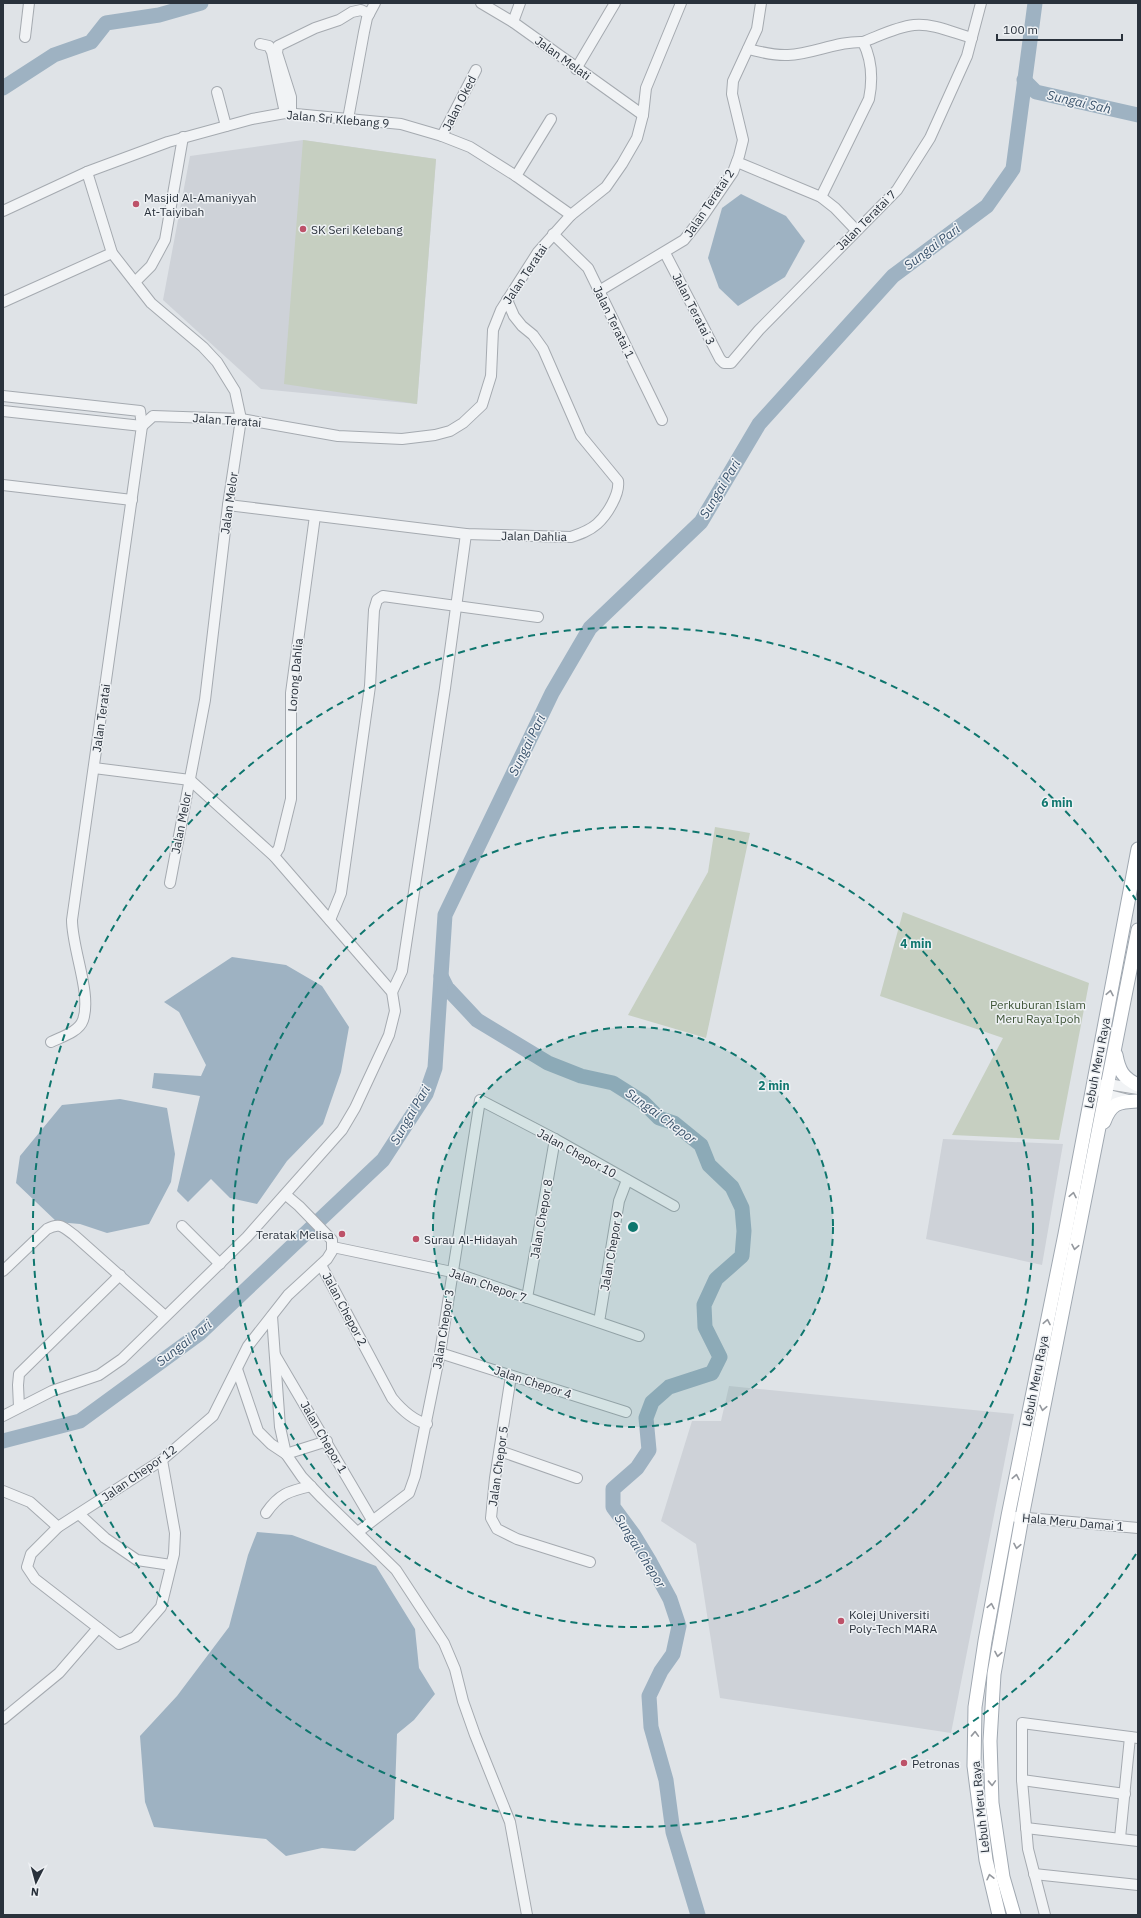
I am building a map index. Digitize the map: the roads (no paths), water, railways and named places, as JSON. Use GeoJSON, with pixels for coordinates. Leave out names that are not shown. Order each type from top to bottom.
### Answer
{"type":"FeatureCollection","features":[{"type":"Feature","properties":{"kind":"main road","name":"Lebuh Meru Raya"},"geometry":{"type":"LineString","coordinates":[[999,1915],[986,1860],[974,1766],[978,1692],[985,1641],[1008,1516],[1065,1234],[1138,849]]}},
{"type":"Feature","properties":{"kind":"main road","name":"Lebuh Meru Raya"},"geometry":{"type":"LineString","coordinates":[[1014,1915],[1003,1878],[992,1802],[990,1741],[994,1674],[1022,1517],[1138,930]]}},
{"type":"Feature","properties":{"kind":"main road"},"geometry":{"type":"LineString","coordinates":[[1115,1049],[1120,1072],[1130,1081],[1138,1085]]}},
{"type":"Feature","properties":{"kind":"main road"},"geometry":{"type":"LineString","coordinates":[[1096,1140],[1110,1109],[1117,1104],[1138,1097]]}},
{"type":"Feature","properties":{"kind":"street"},"geometry":{"type":"LineString","coordinates":[[25,37],[29,3]]}},
{"type":"Feature","properties":{"kind":"street"},"geometry":{"type":"LineString","coordinates":[[348,119],[364,32],[369,14],[375,3]]}},
{"type":"Feature","properties":{"kind":"street","name":"Jalan Melati"},"geometry":{"type":"LineString","coordinates":[[481,3],[513,22],[576,69],[643,115]]}},
{"type":"Feature","properties":{"kind":"street"},"geometry":{"type":"LineString","coordinates":[[513,22],[520,3]]}},
{"type":"Feature","properties":{"kind":"street"},"geometry":{"type":"LineString","coordinates":[[576,69],[615,3]]}},
{"type":"Feature","properties":{"kind":"street","name":"Jalan Teratai"},"geometry":{"type":"LineString","coordinates":[[51,1042],[71,1032],[83,1021],[85,999],[72,931],[72,920],[142,426],[153,416],[241,419],[338,436],[402,439],[435,435],[450,431],[463,423],[482,405],[491,376],[492,330],[507,300],[538,252],[553,234],[571,215],[606,187],[622,164],[637,138],[643,115],[646,88],[681,3]]}},
{"type":"Feature","properties":{"kind":"street","name":"Jalan Teratai 2"},"geometry":{"type":"LineString","coordinates":[[599,291],[684,240],[703,216],[732,172],[737,162],[743,140],[732,94],[733,81],[757,29],[761,3]]}},
{"type":"Feature","properties":{"kind":"street","name":"Jalan Teratai 7"},"geometry":{"type":"LineString","coordinates":[[726,363],[733,361],[759,330],[897,190],[930,138],[967,56],[981,3]]}},
{"type":"Feature","properties":{"kind":"street"},"geometry":{"type":"LineString","coordinates":[[288,113],[291,97],[277,53],[278,46],[315,28],[339,20],[352,12],[361,10],[369,14]]}},
{"type":"Feature","properties":{"kind":"street"},"geometry":{"type":"LineString","coordinates":[[748,49],[766,54],[788,55],[851,41],[863,42],[890,31],[914,25],[928,26],[972,38]]}},
{"type":"Feature","properties":{"kind":"street"},"geometry":{"type":"LineString","coordinates":[[822,197],[869,99],[872,81],[870,62],[863,42]]}},
{"type":"Feature","properties":{"kind":"street"},"geometry":{"type":"LineString","coordinates":[[260,44],[269,46],[272,52],[288,113]]}},
{"type":"Feature","properties":{"kind":"street","name":"Jalan Oked"},"geometry":{"type":"LineString","coordinates":[[442,136],[476,70]]}},
{"type":"Feature","properties":{"kind":"street"},"geometry":{"type":"LineString","coordinates":[[217,92],[226,126]]}},
{"type":"Feature","properties":{"kind":"street","name":"Jalan Sri Klebang 9"},"geometry":{"type":"LineString","coordinates":[[3,211],[86,172],[183,137],[288,113],[401,124],[442,136],[470,147],[516,176],[571,215]]}},
{"type":"Feature","properties":{"kind":"street"},"geometry":{"type":"LineString","coordinates":[[516,176],[551,119]]}},
{"type":"Feature","properties":{"kind":"street"},"geometry":{"type":"LineString","coordinates":[[135,282],[151,266],[165,240],[183,137]]}},
{"type":"Feature","properties":{"kind":"street"},"geometry":{"type":"LineString","coordinates":[[737,162],[822,197],[856,230]]}},
{"type":"Feature","properties":{"kind":"street","name":"Jalan Melor"},"geometry":{"type":"LineString","coordinates":[[86,172],[112,253],[151,303],[203,347],[217,362],[235,390],[241,419],[228,505],[205,700],[170,883]]}},
{"type":"Feature","properties":{"kind":"street","name":"Jalan Teratai 1"},"geometry":{"type":"LineString","coordinates":[[553,234],[584,264],[599,291],[662,420]]}},
{"type":"Feature","properties":{"kind":"street","name":"Jalan Teratai 3"},"geometry":{"type":"LineString","coordinates":[[665,252],[720,359],[726,363]]}},
{"type":"Feature","properties":{"kind":"street"},"geometry":{"type":"LineString","coordinates":[[3,302],[112,253]]}},
{"type":"Feature","properties":{"kind":"street","name":"Jalan Dahlia"},"geometry":{"type":"LineString","coordinates":[[228,505],[466,534],[571,537],[586,532],[598,524],[616,498],[619,488],[618,481],[613,472],[599,459],[581,436],[542,349],[533,335],[522,326],[514,316],[507,300]]}},
{"type":"Feature","properties":{"kind":"street"},"geometry":{"type":"LineString","coordinates":[[3,396],[140,411],[142,426],[3,411]]}},
{"type":"Feature","properties":{"kind":"street"},"geometry":{"type":"LineString","coordinates":[[3,485],[132,500]]}},
{"type":"Feature","properties":{"kind":"street","name":"Lorong Dahlia"},"geometry":{"type":"LineString","coordinates":[[274,856],[279,848],[291,799],[291,693],[315,516]]}},
{"type":"Feature","properties":{"kind":"street"},"geometry":{"type":"LineString","coordinates":[[392,992],[402,971],[444,701],[466,534]]}},
{"type":"Feature","properties":{"kind":"street"},"geometry":{"type":"LineString","coordinates":[[330,920],[341,893],[370,686],[374,610],[377,600],[383,596],[538,617]]}},
{"type":"Feature","properties":{"kind":"street"},"geometry":{"type":"LineString","coordinates":[[3,1416],[52,1391],[99,1375],[122,1359],[220,1264],[286,1195],[333,1142],[349,1119],[392,1025],[395,1011],[392,992],[274,856],[190,780],[94,768]]}},
{"type":"Feature","properties":{"kind":"street"},"geometry":{"type":"LineString","coordinates":[[1092,1086],[1138,1097]]}},
{"type":"Feature","properties":{"kind":"street","name":"Jalan Chepor 10"},"geometry":{"type":"LineString","coordinates":[[480,1100],[555,1139],[674,1206]]}},
{"type":"Feature","properties":{"kind":"street","name":"Jalan Chepor 3"},"geometry":{"type":"LineString","coordinates":[[358,1532],[409,1493],[415,1476],[440,1353],[480,1100]]}},
{"type":"Feature","properties":{"kind":"street","name":"Jalan Chepor 8"},"geometry":{"type":"LineString","coordinates":[[527,1298],[555,1139]]}},
{"type":"Feature","properties":{"kind":"street","name":"Jalan Chepor 9"},"geometry":{"type":"LineString","coordinates":[[599,1322],[620,1201],[627,1180]]}},
{"type":"Feature","properties":{"kind":"street"},"geometry":{"type":"LineString","coordinates":[[286,1195],[300,1206],[329,1235],[332,1240],[333,1247]]}},
{"type":"Feature","properties":{"kind":"street"},"geometry":{"type":"LineString","coordinates":[[3,1271],[47,1229],[55,1225],[61,1226],[74,1235],[165,1316]]}},
{"type":"Feature","properties":{"kind":"street"},"geometry":{"type":"LineString","coordinates":[[182,1226],[220,1264]]}},
{"type":"Feature","properties":{"kind":"street","name":"Jalan Chepor 7"},"geometry":{"type":"LineString","coordinates":[[333,1247],[452,1272],[639,1336]]}},
{"type":"Feature","properties":{"kind":"street","name":"Jalan Chepor 2"},"geometry":{"type":"LineString","coordinates":[[333,1247],[332,1251],[321,1265],[392,1398],[400,1408],[418,1421],[426,1424]]}},
{"type":"Feature","properties":{"kind":"street","name":"Jalan Chepor 12"},"geometry":{"type":"LineString","coordinates":[[98,1628],[35,1579],[27,1567],[31,1554],[58,1527],[162,1460],[213,1416],[248,1346],[288,1295],[321,1265]]}},
{"type":"Feature","properties":{"kind":"street"},"geometry":{"type":"LineString","coordinates":[[19,1407],[19,1374],[120,1276]]}},
{"type":"Feature","properties":{"kind":"street","name":"Jalan Chepor 1"},"geometry":{"type":"LineString","coordinates":[[272,1316],[280,1427],[286,1454]]}},
{"type":"Feature","properties":{"kind":"street","name":"Jalan Chepor 4"},"geometry":{"type":"LineString","coordinates":[[440,1353],[626,1412]]}},
{"type":"Feature","properties":{"kind":"street","name":"Jalan Chepor 1"},"geometry":{"type":"LineString","coordinates":[[274,1355],[327,1441],[372,1520]]}},
{"type":"Feature","properties":{"kind":"street"},"geometry":{"type":"LineString","coordinates":[[237,1369],[258,1431],[271,1444],[286,1454],[311,1486],[396,1570],[444,1643],[455,1670],[463,1701],[475,1735],[510,1822],[527,1915]]}},
{"type":"Feature","properties":{"kind":"street","name":"Jalan Chepor 5"},"geometry":{"type":"LineString","coordinates":[[511,1376],[491,1509],[491,1518],[497,1528],[517,1539],[590,1562]]}},
{"type":"Feature","properties":{"kind":"street"},"geometry":{"type":"LineString","coordinates":[[286,1454],[327,1441]]}},
{"type":"Feature","properties":{"kind":"street"},"geometry":{"type":"LineString","coordinates":[[500,1451],[577,1478]]}},
{"type":"Feature","properties":{"kind":"street"},"geometry":{"type":"LineString","coordinates":[[3,1719],[59,1673],[98,1628],[119,1644],[135,1638],[161,1607],[174,1554],[175,1533],[162,1460]]}},
{"type":"Feature","properties":{"kind":"street"},"geometry":{"type":"LineString","coordinates":[[266,1513],[279,1497],[297,1489],[311,1486]]}},
{"type":"Feature","properties":{"kind":"street"},"geometry":{"type":"LineString","coordinates":[[3,1491],[30,1502],[58,1527]]}},
{"type":"Feature","properties":{"kind":"street"},"geometry":{"type":"LineString","coordinates":[[78,1514],[105,1538],[137,1560],[171,1565]]}},
{"type":"Feature","properties":{"kind":"street","name":"Hala Meru Damai 1"},"geometry":{"type":"LineString","coordinates":[[1008,1516],[1138,1528]]}},
{"type":"Feature","properties":{"kind":"street"},"geometry":{"type":"LineString","coordinates":[[1045,1915],[1028,1850],[1022,1780],[1022,1723],[1134,1737],[1120,1838]]}},
{"type":"Feature","properties":{"kind":"street"},"geometry":{"type":"LineString","coordinates":[[1022,1780],[1125,1794]]}},
{"type":"Feature","properties":{"kind":"street"},"geometry":{"type":"LineString","coordinates":[[1026,1828],[1138,1841]]}},
{"type":"Feature","properties":{"kind":"street"},"geometry":{"type":"LineString","coordinates":[[1034,1874],[1138,1885]]}},
{"type":"Feature","properties":{"kind":"water"},"geometry":{"type":"Polygon","coordinates":[[[741,194],[786,216],[805,241],[785,277],[738,306],[719,288],[708,258],[722,208],[741,194]]]}},
{"type":"Feature","properties":{"kind":"water"},"geometry":{"type":"Polygon","coordinates":[[[232,957],[286,965],[322,986],[349,1027],[341,1072],[323,1124],[287,1161],[257,1204],[230,1198],[211,1179],[188,1202],[177,1191],[200,1096],[152,1088],[154,1073],[201,1076],[206,1065],[179,1012],[164,1002],[232,957]]]}},
{"type":"Feature","properties":{"kind":"water"},"geometry":{"type":"Polygon","coordinates":[[[120,1099],[167,1108],[175,1154],[171,1182],[149,1224],[107,1233],[80,1224],[57,1222],[16,1183],[20,1156],[62,1105],[120,1099]]]}},
{"type":"Feature","properties":{"kind":"water"},"geometry":{"type":"Polygon","coordinates":[[[257,1532],[292,1535],[376,1566],[415,1629],[419,1668],[435,1694],[414,1720],[397,1734],[394,1819],[355,1851],[322,1848],[286,1856],[266,1839],[154,1827],[145,1802],[140,1736],[177,1696],[229,1627],[248,1555],[257,1532]]]}},
{"type":"Feature","properties":{"kind":"waterway"},"geometry":{"type":"LineString","coordinates":[[3,88],[54,55],[91,42],[106,23],[159,15],[201,3]]}},
{"type":"Feature","properties":{"kind":"waterway","name":"Sungai Pari"},"geometry":{"type":"LineString","coordinates":[[3,1441],[80,1421],[199,1334],[383,1160],[426,1094],[435,1068],[445,915],[552,693],[590,628],[701,522],[759,424],[893,276],[987,206],[1013,169],[1035,3]]}},
{"type":"Feature","properties":{"kind":"waterway","name":"Sungai Sah"},"geometry":{"type":"LineString","coordinates":[[1024,80],[1036,92],[1138,115]]}},
{"type":"Feature","properties":{"kind":"waterway","name":"Sungai Chepor"},"geometry":{"type":"LineString","coordinates":[[441,976],[447,988],[477,1020],[548,1063],[581,1076],[613,1083],[643,1102],[659,1118],[674,1123],[701,1145],[709,1165],[732,1187],[742,1208],[744,1231],[742,1256],[716,1279],[704,1305],[705,1327],[720,1357],[712,1373],[669,1387],[652,1402],[646,1418],[649,1450],[637,1468],[613,1489],[613,1507],[633,1534],[650,1562],[670,1599],[679,1626],[673,1654],[661,1671],[649,1696],[651,1727],[666,1780],[673,1832],[698,1915]]}},
{"type":"Feature","properties":{"kind":"place","name":"Masjid Al-Amaniyyah At-Taiyibah"},"geometry":{"type":"Point","coordinates":[136,204]}},
{"type":"Feature","properties":{"kind":"place","name":"SK Seri Kelebang"},"geometry":{"type":"Point","coordinates":[303,229]}},
{"type":"Feature","properties":{"kind":"place","name":"Teratak Melisa"},"geometry":{"type":"Point","coordinates":[342,1234]}},
{"type":"Feature","properties":{"kind":"place","name":"Surau Al-Hidayah"},"geometry":{"type":"Point","coordinates":[416,1239]}},
{"type":"Feature","properties":{"kind":"place","name":"Kolej Universiti Poly-Tech MARA"},"geometry":{"type":"Point","coordinates":[841,1621]}},
{"type":"Feature","properties":{"kind":"place","name":"Petronas"},"geometry":{"type":"Point","coordinates":[904,1763]}},
{"type":"Feature","properties":{"kind":"park label","name":"Perkuburan Islam Meru Raya Ipoh"},"geometry":{"type":"Point","coordinates":[1038,1011]}}]}
